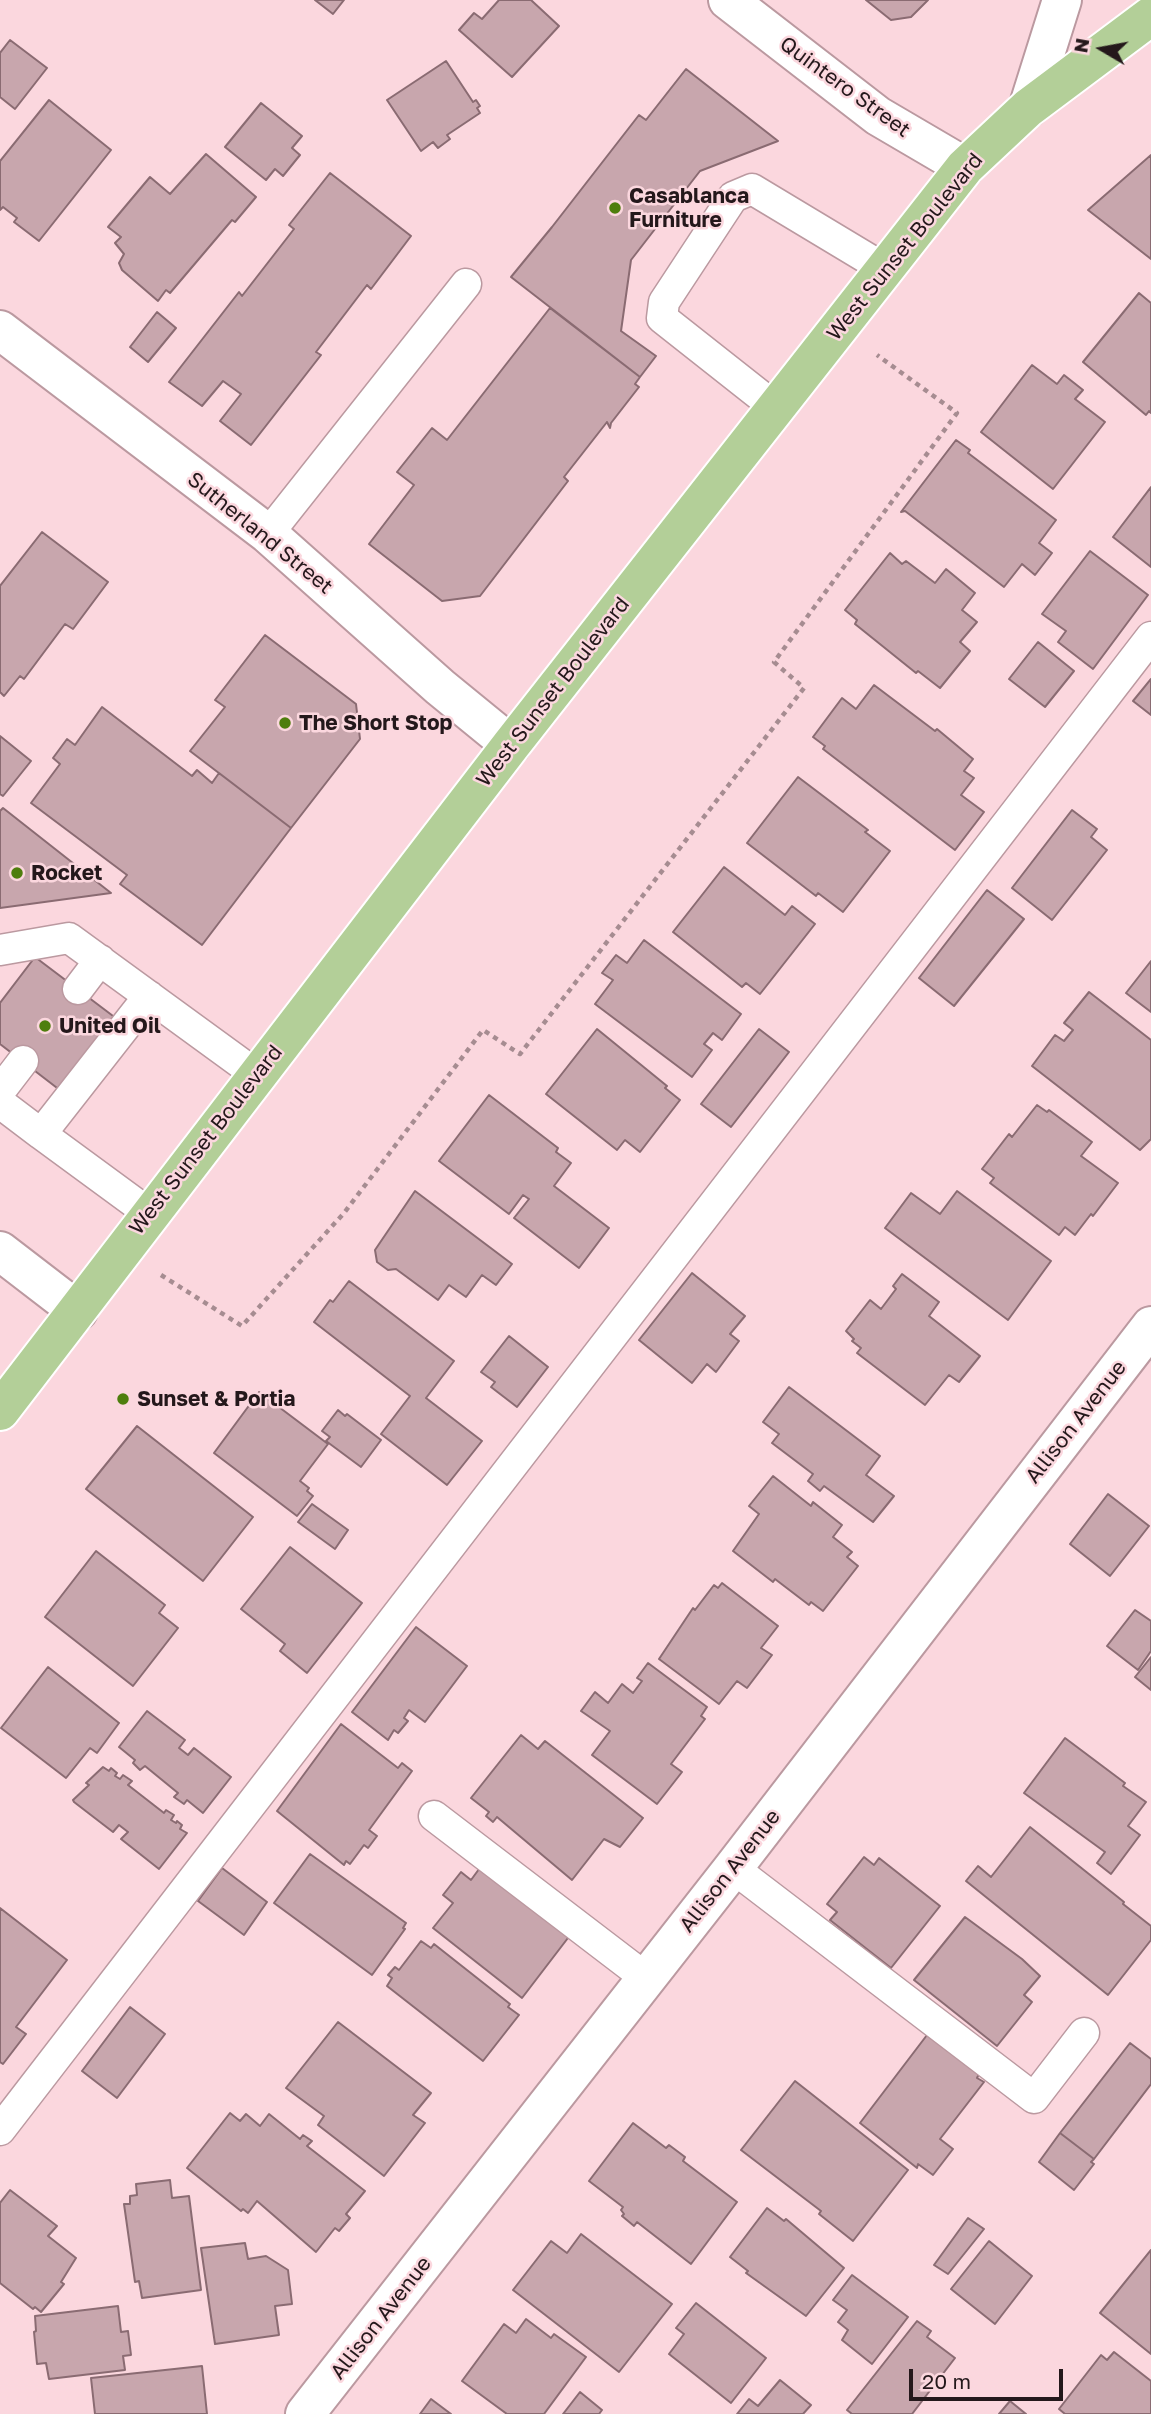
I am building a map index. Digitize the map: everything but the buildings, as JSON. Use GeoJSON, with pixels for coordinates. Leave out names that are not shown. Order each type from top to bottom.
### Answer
{"type":"FeatureCollection","features":[{"type":"Feature","properties":{"kind":"main road","name":"West Sunset Boulevard"},"geometry":{"type":"LineString","coordinates":[[0,1411],[78,1311],[121,1250],[511,746],[965,167],[1028,108],[1151,16]]}},
{"type":"Feature","properties":{"kind":"street","name":"Quintero Street"},"geometry":{"type":"LineString","coordinates":[[728,0],[878,117],[965,167]]}},
{"type":"Feature","properties":{"kind":"street"},"geometry":{"type":"LineString","coordinates":[[1028,108],[1062,0]]}},
{"type":"Feature","properties":{"kind":"street","name":"Sutherland Street"},"geometry":{"type":"LineString","coordinates":[[0,330],[268,534],[440,687],[511,746]]}},
{"type":"Feature","properties":{"kind":"street"},"geometry":{"type":"LineString","coordinates":[[0,1251],[78,1311]]}},
{"type":"Feature","properties":{"kind":"street","name":"Allison Avenue"},"geometry":{"type":"LineString","coordinates":[[305,2414],[733,1868],[1151,1326]]}},
{"type":"Feature","properties":{"kind":"lane"},"geometry":{"type":"LineString","coordinates":[[776,408],[662,318],[664,302],[733,197],[752,189],[885,270]]}},
{"type":"Feature","properties":{"kind":"lane"},"geometry":{"type":"LineString","coordinates":[[268,534],[466,284]]}},
{"type":"Feature","properties":{"kind":"lane"},"geometry":{"type":"LineString","coordinates":[[0,2130],[1151,638]]}},
{"type":"Feature","properties":{"kind":"lane"},"geometry":{"type":"LineString","coordinates":[[0,950],[69,938],[257,1075]]}},
{"type":"Feature","properties":{"kind":"lane"},"geometry":{"type":"LineString","coordinates":[[78,989],[100,960]]}},
{"type":"Feature","properties":{"kind":"lane"},"geometry":{"type":"LineString","coordinates":[[41,1134],[149,996]]}},
{"type":"Feature","properties":{"kind":"lane"},"geometry":{"type":"LineString","coordinates":[[0,1091],[23,1061]]}},
{"type":"Feature","properties":{"kind":"lane"},"geometry":{"type":"LineString","coordinates":[[0,1103],[150,1214]]}},
{"type":"Feature","properties":{"kind":"lane"},"geometry":{"type":"LineString","coordinates":[[434,1816],[646,1978]]}},
{"type":"Feature","properties":{"kind":"lane"},"geometry":{"type":"LineString","coordinates":[[733,1868],[1034,2098],[1084,2033]]}},
{"type":"Feature","properties":{"kind":"path"},"geometry":{"type":"LineString","coordinates":[[121,1250],[242,1326],[344,1213],[482,1030],[520,1054],[804,688],[774,662],[957,413],[840,328]]}},
{"type":"Feature","properties":{"kind":"place","name":"Casablanca Furniture"},"geometry":{"type":"Point","coordinates":[615,208]}},
{"type":"Feature","properties":{"kind":"place","name":"The Short Stop"},"geometry":{"type":"Point","coordinates":[285,723]}},
{"type":"Feature","properties":{"kind":"place","name":"Rocket"},"geometry":{"type":"Point","coordinates":[17,873]}},
{"type":"Feature","properties":{"kind":"place","name":"United Oil"},"geometry":{"type":"Point","coordinates":[45,1026]}},
{"type":"Feature","properties":{"kind":"place","name":"Sunset & Portia"},"geometry":{"type":"Point","coordinates":[123,1399]}}]}
